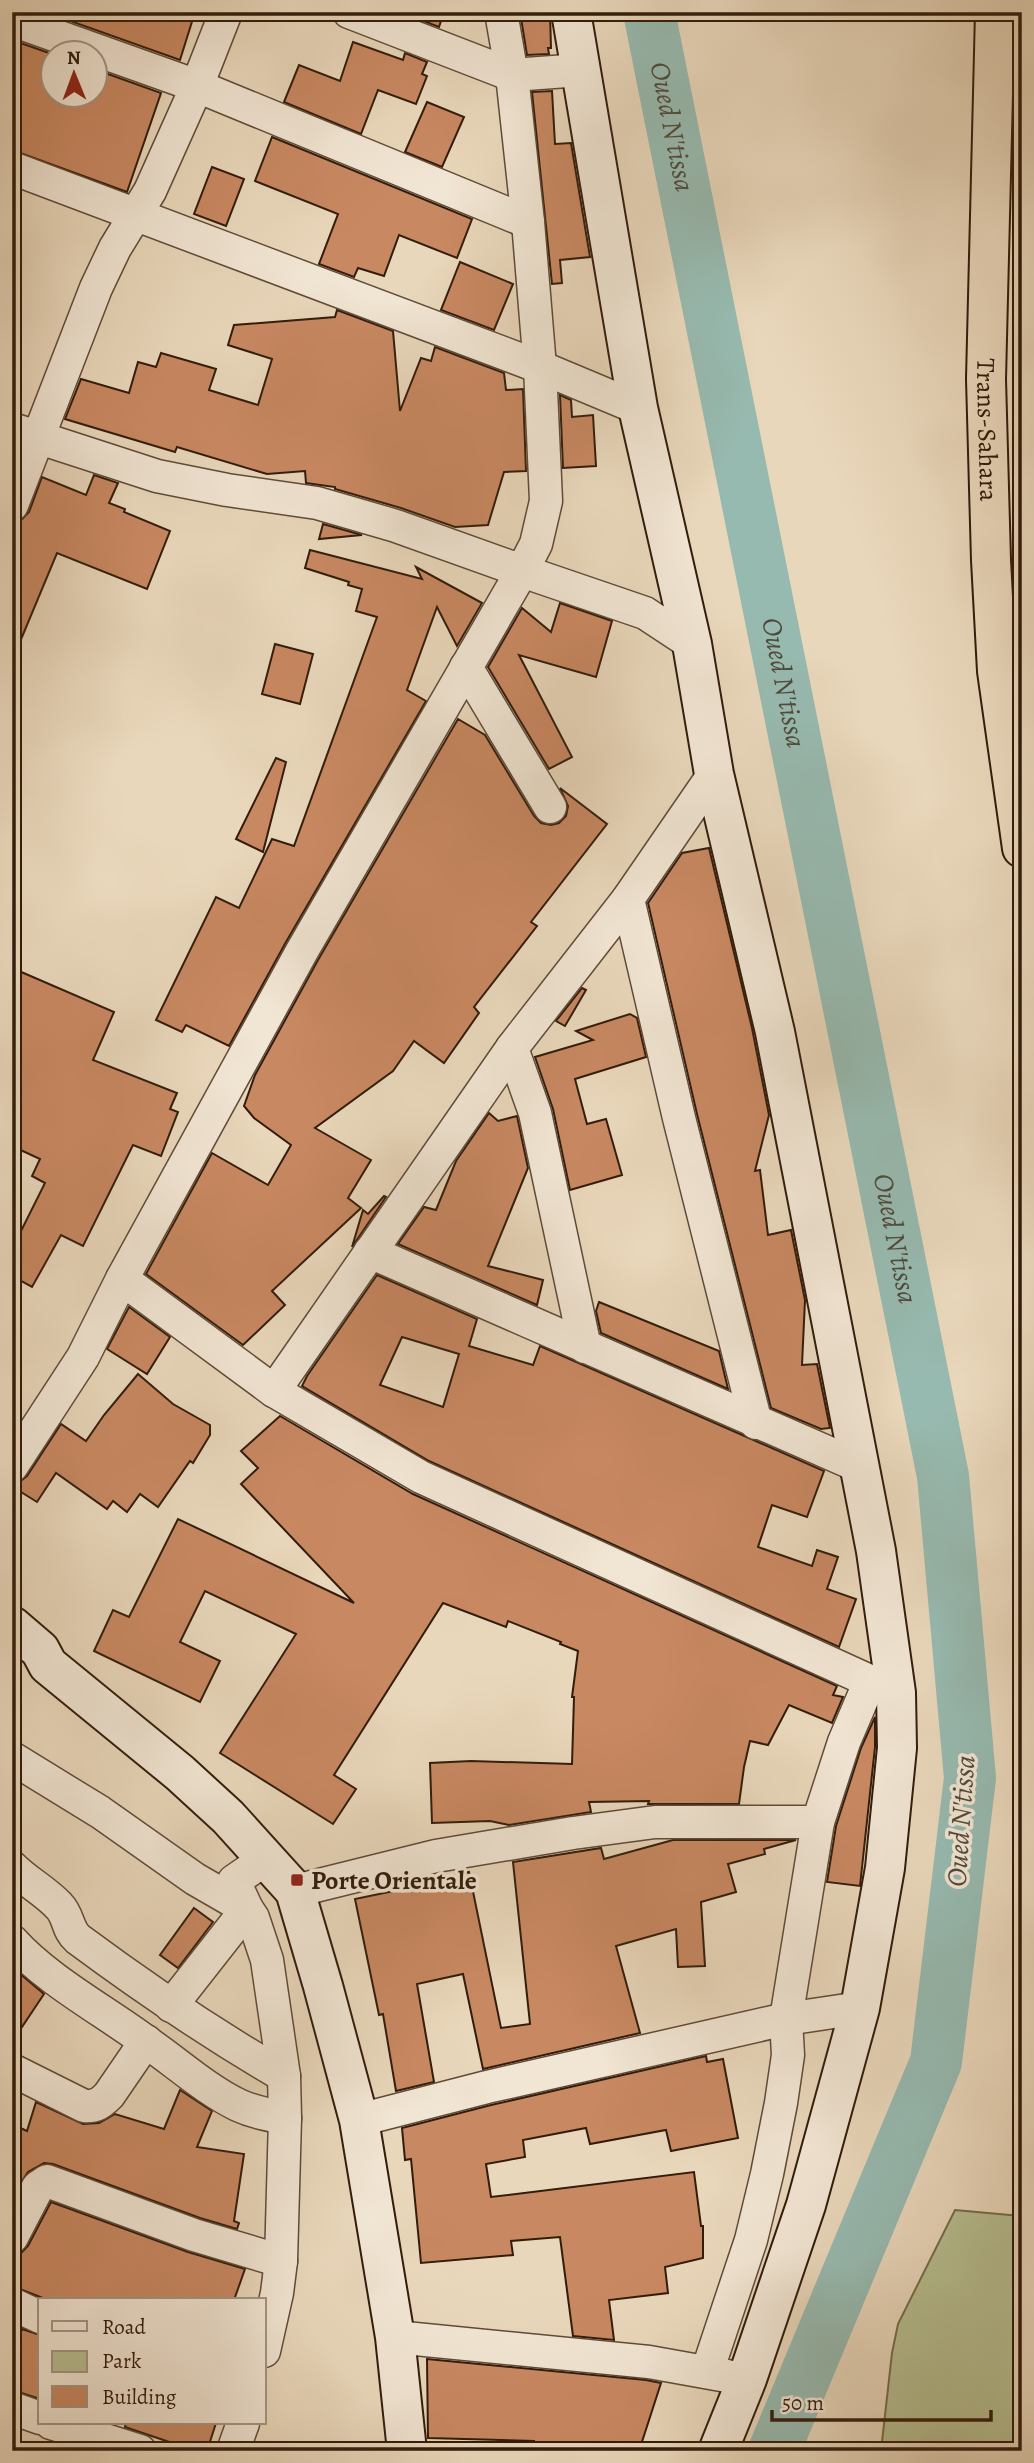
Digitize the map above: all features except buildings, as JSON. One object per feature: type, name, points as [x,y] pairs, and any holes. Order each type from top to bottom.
[{"type":"highway","name":"Trans-Sahara","points":[[995,12],[986,379],[991,560],[997,671],[1022,848]]},
{"type":"main road","points":[[571,12],[638,408],[692,644],[714,774],[775,1032],[876,1552],[883,1687],[897,1748],[885,1867],[860,2008],[806,2205],[747,2379],[718,2451]]},
{"type":"main road","points":[[12,1626],[40,1650],[48,1665],[180,1773],[228,1817],[295,1891],[359,2120],[395,2337],[407,2451]]},
{"type":"main road","points":[[12,1648],[30,1661],[48,1665]]},
{"type":"street","points":[[12,505],[26,433],[115,248],[150,191],[197,86],[226,12]]},
{"type":"street","points":[[349,12],[512,75],[581,70]]},
{"type":"street","points":[[12,1466],[83,1357],[122,1279],[296,963],[536,544],[546,501],[540,367],[512,75],[501,12]]},
{"type":"street","points":[[12,20],[197,86],[528,222]]},
{"type":"street","points":[[12,168],[540,367],[638,408]]},
{"type":"street","points":[[26,433],[157,476],[317,503],[396,526],[645,613],[692,644]]},
{"type":"street","points":[[466,667],[550,807]]},
{"type":"street","points":[[274,1391],[512,1048],[628,899],[714,774]]},
{"type":"street","points":[[628,899],[679,1118],[757,1423]]},
{"type":"street","points":[[512,1048],[535,1113],[585,1347]]},
{"type":"street","points":[[370,1252],[860,1467]]},
{"type":"street","points":[[122,1279],[274,1391],[421,1477],[883,1687],[844,1742],[818,1822],[786,2019],[788,2055],[767,2174],[751,2240],[707,2372]]},
{"type":"street","points":[[12,1758],[100,1812],[195,1879],[247,1909]]},
{"type":"street","points":[[295,1891],[436,1856],[642,1824],[818,1822]]},
{"type":"street","points":[[266,2342],[281,2261],[284,2076],[267,1960],[253,1918],[234,1881],[267,1858]]},
{"type":"street","points":[[12,1867],[61,1908],[72,1934],[171,2006],[225,2042],[284,2076]]},
{"type":"street","points":[[171,2006],[247,1909]]},
{"type":"street","points":[[12,1941],[32,1963],[215,2092],[239,2106],[285,2118]]},
{"type":"street","points":[[359,2120],[487,2087],[786,2019],[860,2008]]},
{"type":"street","points":[[12,2070],[84,2106],[93,2107],[109,2095],[146,2041]]},
{"type":"street","points":[[12,2237],[25,2184],[45,2181],[194,2235],[281,2261]]},
{"type":"street","points":[[12,2304],[38,2316]]},
{"type":"street","points":[[395,2337],[649,2362],[747,2379]]},
{"type":"street","points":[[12,2408],[38,2417]]},
{"type":"street","points":[[54,2424],[140,2451]]},
{"type":"street","points":[[233,2451],[243,2424]]},
{"type":"green space","points":[[955,2210],[1022,2216],[1022,2451],[881,2451],[898,2324]]},
{"type":"waterway","name":"Oued N'tissa","points":[[649,12],[943,1476],[970,1778],[936,2062],[774,2451]]},
{"type":"place","name":"Porte Orientale","points":[[297,1880]]}]
